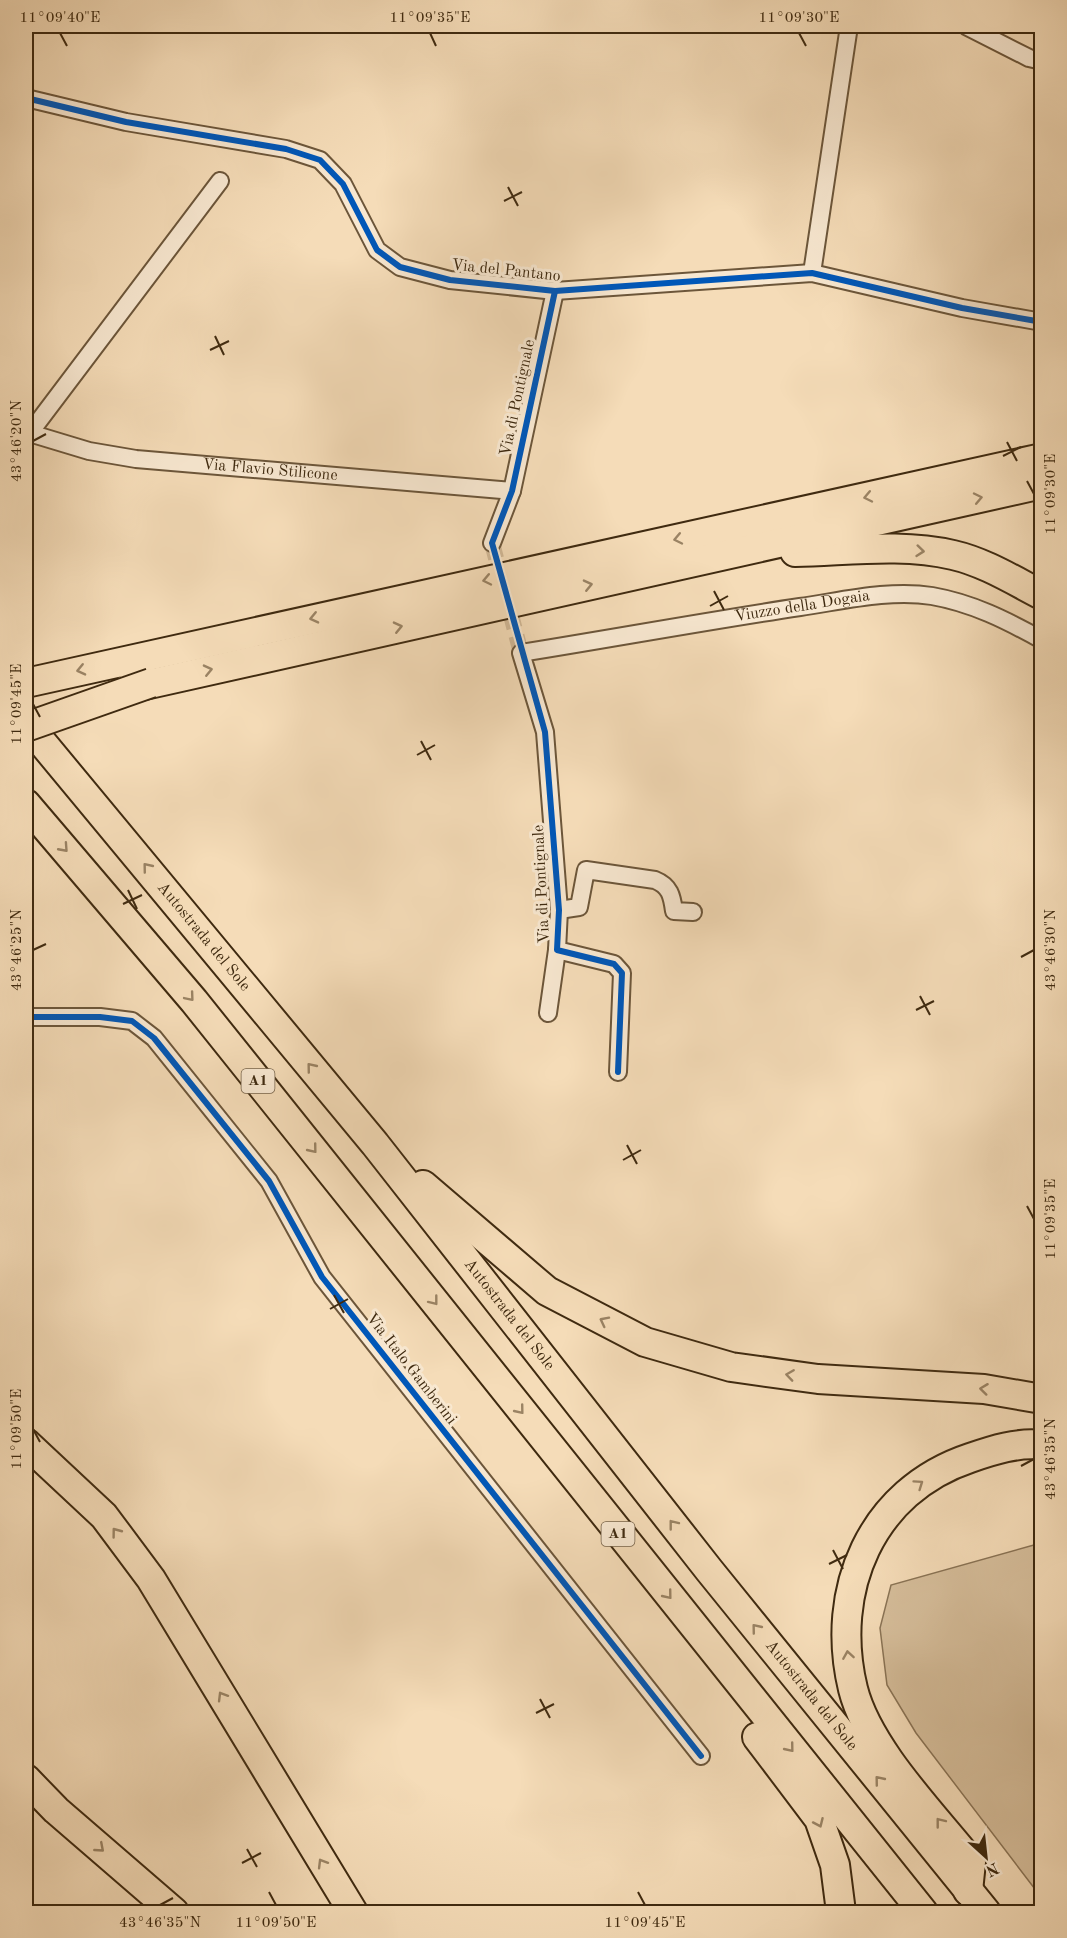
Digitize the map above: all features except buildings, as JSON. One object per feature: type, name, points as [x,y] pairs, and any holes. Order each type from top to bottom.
[{"type":"highway","points":[[925,485],[1041,445]]},
{"type":"highway","points":[[26,683],[1041,458]]},
{"type":"highway","points":[[26,711],[1041,484]]},
{"type":"highway","points":[[736,551],[806,552],[881,547],[953,555],[992,569],[1041,595]]},
{"type":"highway","points":[[26,727],[151,683]]},
{"type":"highway","name":"Autostrada del Sole","points":[[26,723],[375,1144],[710,1570],[977,1902]]},
{"type":"highway","name":"A1","points":[[26,804],[194,1001],[922,1912]]},
{"type":"highway","points":[[375,1144],[547,1291],[645,1342],[731,1367],[819,1379],[984,1389],[1041,1399]]},
{"type":"highway","points":[[26,1443],[104,1516],[151,1579],[353,1912]]},
{"type":"highway","points":[[977,1902],[971,1862],[873,1737],[859,1706],[853,1689],[846,1643],[849,1595],[860,1560],[874,1530],[900,1498],[923,1480],[954,1463],[997,1449],[1041,1445]]},
{"type":"highway","points":[[753,1703],[753,1732],[819,1819],[835,1866],[840,1912]]},
{"type":"highway","points":[[26,1779],[56,1810],[174,1912]]},
{"type":"street","points":[[812,273],[849,26]]},
{"type":"street","points":[[966,26],[1029,58],[1041,61]]},
{"type":"street","name":"Via del Pantano","points":[[26,98],[126,122],[286,149],[320,160],[343,184],[377,250],[400,267],[450,280],[555,291],[812,273],[962,308],[1041,322]]},
{"type":"street","name":"Via Flavio Stilicone","points":[[220,181],[27,433],[89,451],[136,459],[512,491]]},
{"type":"street","name":"Via di Pontignale","points":[[492,543],[512,491],[555,291]]},
{"type":"street","name":"Viuzzo della Dogaia","points":[[521,653],[772,612],[906,595],[930,596],[969,605],[1005,619],[1041,639]]},
{"type":"street","name":"Via di Pontignale","points":[[521,653],[545,732],[559,910],[557,950],[548,1013]]},
{"type":"street","name":"Via di Pontignale","points":[[559,910],[579,908],[586,870],[655,880],[665,884],[672,895],[674,911],[693,912]]},
{"type":"street","name":"Via di Pontignale","points":[[557,950],[614,964],[622,972],[618,1072]]},
{"type":"street","name":"Via Italo Gamberini","points":[[26,1017],[100,1017],[132,1021],[154,1038],[269,1181],[322,1277],[701,1756]]},
{"type":"shaded area","points":[[1042,1543],[1041,1897],[916,1733],[887,1685],[880,1628],[891,1585]]},
{"type":"tunnel","points":[[492,543],[521,653]]},
{"type":"cycle path","points":[[26,98],[126,122],[286,149],[320,160],[343,184],[377,250],[400,267],[450,280],[555,291],[812,273],[962,308],[1042,322]]},
{"type":"cycle path","points":[[555,291],[512,491],[492,543],[545,732],[559,910],[557,950],[614,964],[622,973],[618,1072]]},
{"type":"cycle path","points":[[26,1017],[100,1017],[132,1021],[154,1038],[269,1181],[322,1277],[701,1756]]}]
